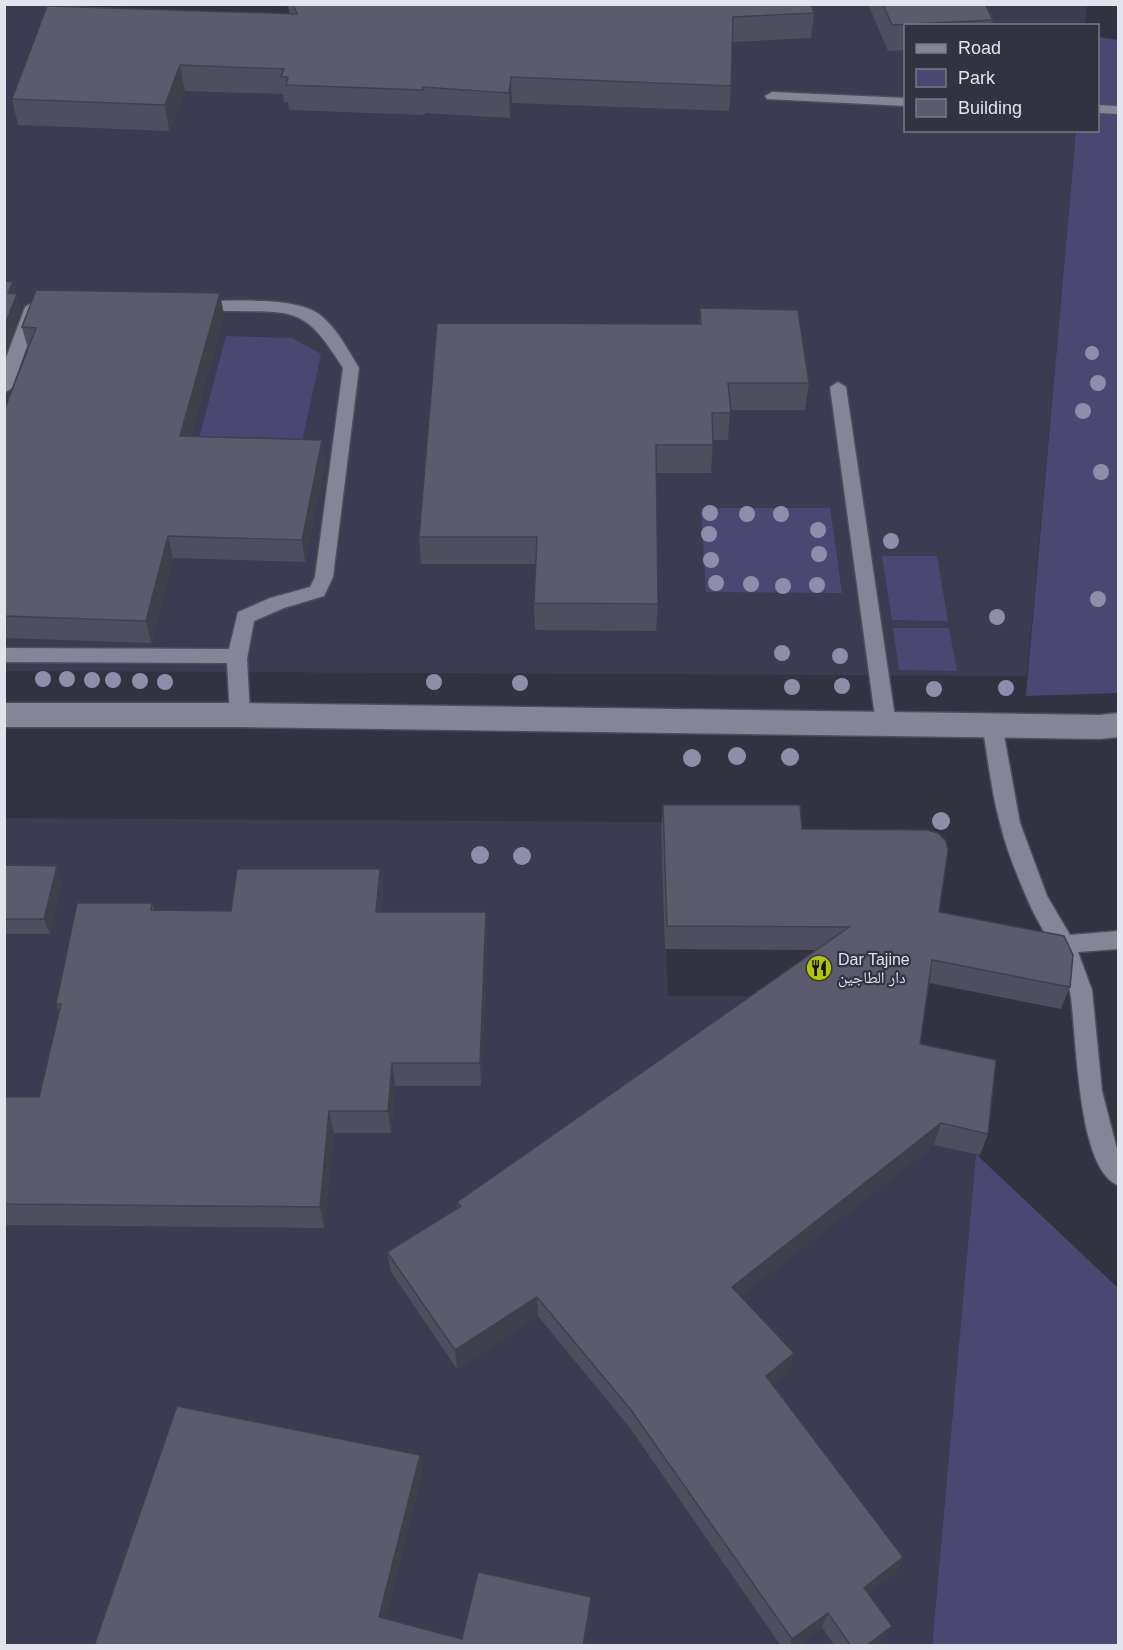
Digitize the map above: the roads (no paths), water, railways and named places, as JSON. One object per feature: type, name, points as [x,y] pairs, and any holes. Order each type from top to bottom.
[{"type":"street","points":[[4,715],[240,715],[1112,727]]},
{"type":"lane","points":[[772,96],[904,102]]},
{"type":"lane","points":[[1099,109],[1119,110]]},
{"type":"lane","points":[[4,388],[33,307],[54,301]]},
{"type":"lane","points":[[183,305],[290,310],[312,316],[339,348],[351,368],[324,578],[317,591],[277,603],[245,617],[237,659],[240,715]]},
{"type":"lane","points":[[838,387],[886,724]]},
{"type":"lane","points":[[4,655],[230,656],[237,659]]},
{"type":"lane","points":[[992,724],[1010,823],[1037,898],[1064,944],[1081,990],[1090,1090],[1108,1159],[1119,1174]]},
{"type":"lane","points":[[1064,944],[1119,940]]},
{"type":"place","name":"Dar Tajine دار الطاجين","points":[[819,968]]}]
